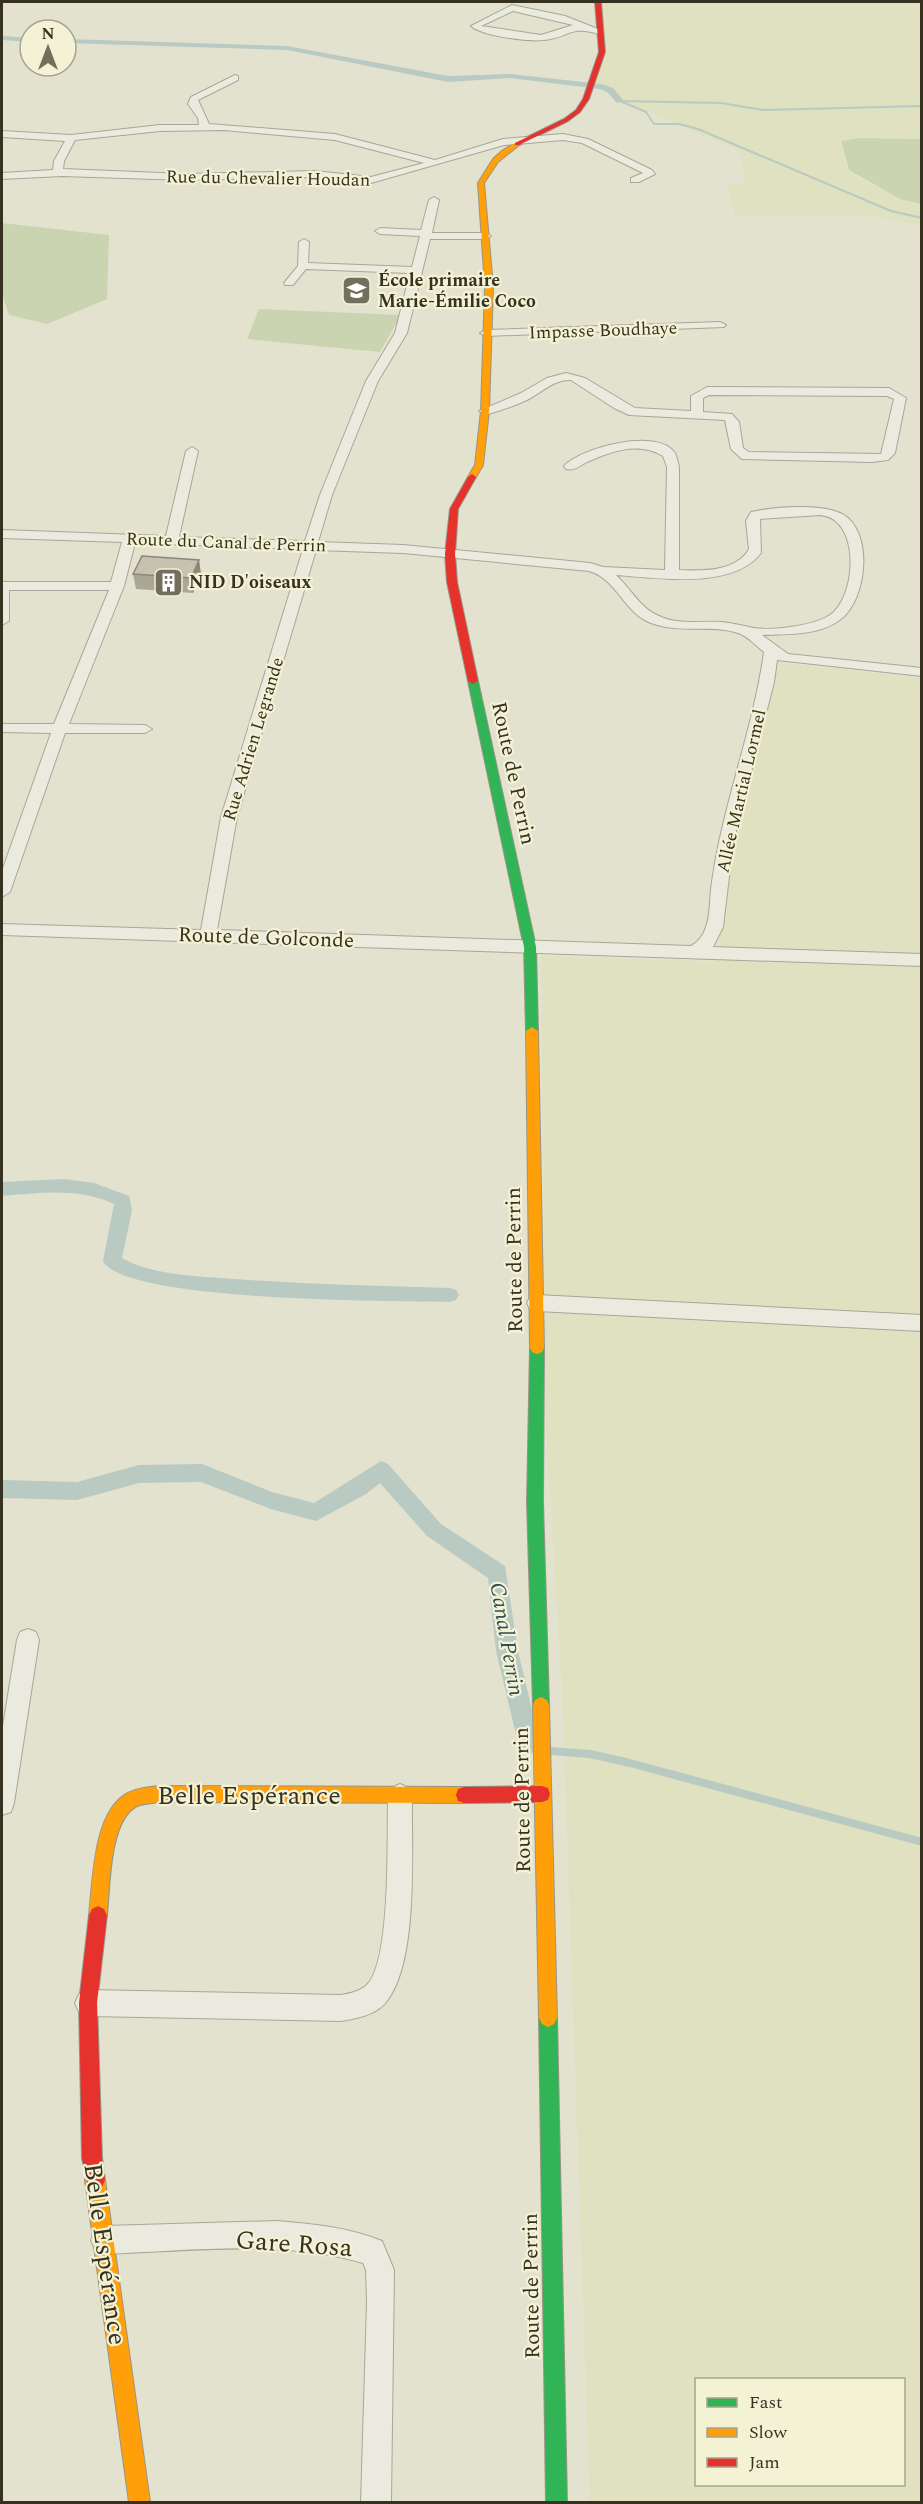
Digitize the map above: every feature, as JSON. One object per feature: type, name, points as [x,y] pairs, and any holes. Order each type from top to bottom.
[{"type":"main road","name":"Route de Perrin","points":[[557,2502],[542,1728],[535,1502],[537,1303],[530,947],[453,582],[450,554],[454,509],[479,465],[485,411],[489,287],[486,236],[480,192],[483,176],[503,152],[524,138],[573,115],[581,106],[592,85],[602,52],[598,2]]},
{"type":"main road","name":"Belle Espérance","points":[[140,2502],[92,2158],[88,2003],[107,1840],[118,1814],[132,1799],[160,1794],[400,1796],[542,1794]]},
{"type":"street","points":[[583,26],[571,26],[550,37],[541,38],[483,31],[475,26],[510,8],[562,18],[599,31]]},
{"type":"street","points":[[204,126],[203,117],[193,104],[194,99],[235,78]]},
{"type":"street","name":"Rue du Chevalier Houdan","points":[[2,134],[71,138],[204,126],[335,138],[436,163]]},
{"type":"street","name":"Rue du Chevalier Houdan","points":[[2,176],[62,173],[174,177],[315,174],[371,180],[503,142],[524,138],[563,137],[585,141],[650,172],[636,180]]},
{"type":"street","points":[[62,173],[58,170],[58,164],[71,138]]},
{"type":"street","name":"Rue Adrien Legrande","points":[[208,936],[228,817],[326,495],[372,381],[401,333],[434,200]]},
{"type":"street","points":[[380,231],[486,236]]},
{"type":"street","points":[[289,283],[303,266],[304,242]]},
{"type":"street","points":[[303,266],[416,270]]},
{"type":"street","name":"Impasse Boudhaye","points":[[486,333],[720,326]]},
{"type":"street","points":[[485,411],[526,396],[552,380],[569,377],[581,380],[621,409],[651,414],[697,415],[730,419],[736,449],[746,456],[881,458],[890,450],[900,398],[889,392],[707,391],[697,396],[697,415]]},
{"type":"street","points":[[570,466],[596,454],[624,446],[650,446],[669,454],[673,467],[672,575]]},
{"type":"street","points":[[172,539],[192,451]]},
{"type":"street","name":"Route du Canal de Perrin","points":[[2,534],[403,549],[672,575],[722,571],[750,559],[756,544],[752,519],[760,513],[822,512],[839,517],[857,556],[859,570],[856,585],[840,612],[829,621],[815,626],[750,632]]},
{"type":"street","points":[[2,892],[59,730],[117,586],[130,538]]},
{"type":"street","points":[[604,570],[637,608],[651,618],[676,625],[734,627],[750,632],[771,652],[793,660],[921,672]]},
{"type":"street","points":[[2,621],[2,587],[117,586]]},
{"type":"street","name":"Allée Martial Lormel","points":[[690,954],[706,945],[715,927],[725,843],[767,682],[771,652]]},
{"type":"street","points":[[2,728],[145,729]]},
{"type":"street","name":"Route de Golconde","points":[[2,930],[921,960]]},
{"type":"street","points":[[537,1303],[921,1323]]},
{"type":"street","points":[[2,1803],[6,1744],[28,1640]]},
{"type":"street","points":[[88,2003],[341,2008],[357,2006],[370,1999],[380,1990],[393,1951],[400,1796]]},
{"type":"street","name":"Gare Rosa","points":[[105,2240],[266,2236],[320,2239],[372,2251],[380,2270],[381,2302],[376,2502]]},
{"type":"green space","points":[[600,2],[921,2],[921,138],[860,137],[839,141],[847,171],[899,199],[921,205],[921,226],[875,216],[735,216],[728,183],[746,183],[739,150],[626,103],[612,89],[597,84],[603,30]]},
{"type":"green space","points":[[859,138],[921,139],[921,204],[900,199],[849,170],[841,141]]},
{"type":"green space","points":[[2,223],[109,235],[107,299],[47,324],[9,315],[2,294]]},
{"type":"green space","points":[[259,309],[401,315],[380,352],[247,339]]},
{"type":"green space","points":[[776,663],[921,678],[921,2502],[590,2502],[562,1688],[546,1428],[541,956],[716,962],[734,835]]},
{"type":"building","points":[[142,556],[199,560],[191,578],[133,574]]},
{"type":"waterway","points":[[2,38],[18,39]]},
{"type":"waterway","points":[[78,41],[287,48],[448,79],[510,76],[601,87],[610,90],[620,101]]},
{"type":"waterway","points":[[620,101],[646,112],[654,124],[679,124],[698,129],[891,211],[922,218]]},
{"type":"waterway","points":[[621,101],[721,103],[763,110],[922,106]]},
{"type":"waterway","points":[[2,1189],[48,1185],[79,1186],[109,1194],[123,1201],[112,1261],[130,1271],[166,1279],[214,1285],[327,1292],[450,1295]]},
{"type":"waterway","name":"Canal Perrin","points":[[2,1489],[77,1491],[139,1474],[202,1473],[271,1500],[316,1512],[359,1488],[381,1470],[434,1530],[498,1573],[507,1651],[529,1743]]},
{"type":"waterway","name":"Canal Perrin","points":[[551,1751],[590,1754],[630,1763],[922,1842]]},
{"type":"traffic: fast","points":[[473,681],[530,947],[532,1031]]},
{"type":"traffic: fast","points":[[537,1348],[535,1502],[541,1705]]},
{"type":"traffic: fast","points":[[548,2018],[557,2502]]},
{"type":"traffic: slow","points":[[472,477],[479,465],[485,411],[489,287],[481,183],[495,160],[517,144]]},
{"type":"traffic: slow","points":[[532,1031],[537,1348]]},
{"type":"traffic: slow","points":[[541,1705],[548,2018]]},
{"type":"traffic: slow","points":[[98,1915],[109,1834],[123,1807],[136,1798],[160,1794],[464,1795]]},
{"type":"traffic: slow","points":[[95,2180],[140,2502]]},
{"type":"traffic: jam","points":[[517,144],[566,120],[578,111],[586,99],[602,52],[598,2]]},
{"type":"traffic: jam","points":[[472,477],[454,509],[450,554],[452,582],[473,681]]},
{"type":"traffic: jam","points":[[464,1795],[542,1794]]},
{"type":"traffic: jam","points":[[95,2180],[92,2158],[88,2003],[98,1915]]},
{"type":"place","name":"École primaire Marie-Émilie Coco","points":[[357,290]]},
{"type":"place","name":"NID D'oiseaux","points":[[168,582]]}]
